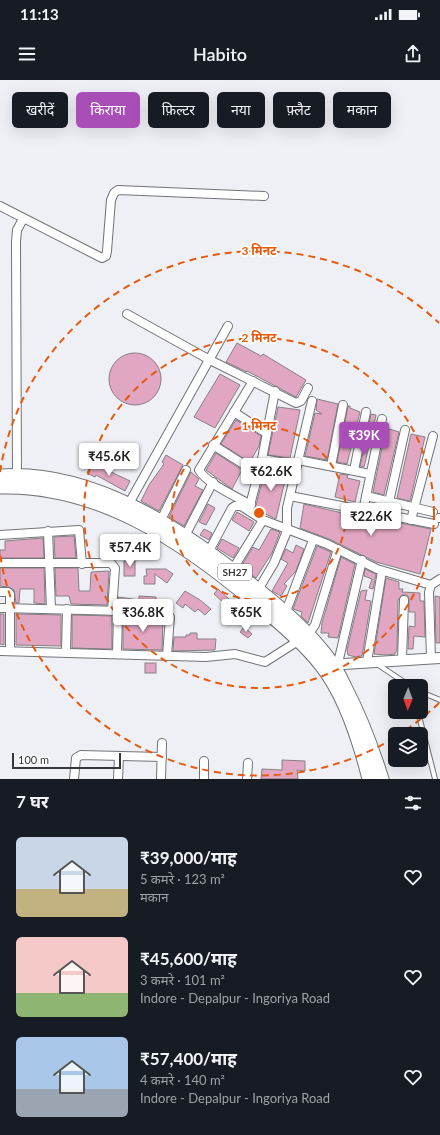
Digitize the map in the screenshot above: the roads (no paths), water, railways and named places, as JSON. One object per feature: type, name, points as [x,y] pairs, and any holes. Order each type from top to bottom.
[{"type":"main road","name":"SH27","points":[[0,476],[17,474],[62,482],[88,489],[126,509],[193,554],[303,638],[331,664],[360,715],[382,779]]},
{"type":"main road","name":"SH27","points":[[0,487],[23,487],[53,491],[126,509],[161,520],[209,551],[258,590],[285,614],[303,638]]},
{"type":"main road","name":"SH27","points":[[331,664],[338,694],[353,729],[369,779]]},
{"type":"street","points":[[0,206],[102,258],[106,256],[107,251],[111,200],[114,193],[118,190],[264,196]]},
{"type":"street","points":[[17,474],[16,242],[17,230],[23,218]]},
{"type":"street","points":[[127,314],[210,360],[298,403],[301,401],[308,388]]},
{"type":"street","points":[[126,509],[228,326]]},
{"type":"street","points":[[253,381],[199,470],[201,474],[250,509],[262,520],[338,549],[382,571],[431,585]]},
{"type":"street","points":[[250,509],[259,474],[275,391]]},
{"type":"street","points":[[258,590],[274,563],[288,530],[287,508],[312,401]]},
{"type":"street","points":[[331,466],[343,405]]},
{"type":"street","points":[[234,412],[266,433]]},
{"type":"street","points":[[354,470],[366,412]]},
{"type":"street","points":[[363,511],[382,419]]},
{"type":"street","points":[[389,502],[405,430]]},
{"type":"street","points":[[411,520],[433,436]]},
{"type":"street","points":[[213,445],[259,474]]},
{"type":"street","points":[[262,459],[331,466],[370,474]]},
{"type":"street","points":[[161,520],[186,470]]},
{"type":"street","points":[[185,536],[213,482]]},
{"type":"street","points":[[290,496],[411,520],[438,520]]},
{"type":"street","points":[[366,496],[433,512]]},
{"type":"street","points":[[209,551],[232,508],[235,506],[241,506],[250,509]]},
{"type":"street","points":[[233,570],[262,520]]},
{"type":"street","points":[[0,535],[79,530],[82,564]]},
{"type":"street","points":[[48,531],[51,609]]},
{"type":"street","points":[[285,614],[313,540]]},
{"type":"street","points":[[0,651],[117,653],[206,657],[235,654],[265,662],[303,638],[315,625],[338,549]]},
{"type":"street","points":[[362,560],[331,664],[435,658],[429,592],[431,585],[440,579]]},
{"type":"street","points":[[0,563],[114,565],[117,653]]},
{"type":"street","points":[[370,662],[382,571]]},
{"type":"street","points":[[0,592],[10,594],[10,650]]},
{"type":"street","points":[[402,660],[404,600]]},
{"type":"street","points":[[0,608],[162,612],[169,614],[167,655]]},
{"type":"street","points":[[66,652],[67,609]]},
{"type":"street","points":[[162,743],[162,779]]},
{"type":"street","points":[[74,779],[76,758],[81,755],[162,757]]},
{"type":"street","points":[[118,779],[119,756]]},
{"type":"street","points":[[204,761],[204,779]]},
{"type":"street","points":[[247,779],[248,763]]},
{"type":"lane","points":[[370,662],[398,679]]},
{"type":"lane","points":[[428,695],[440,700]]},
{"type":"lane","points":[[420,719],[435,779]]}]
